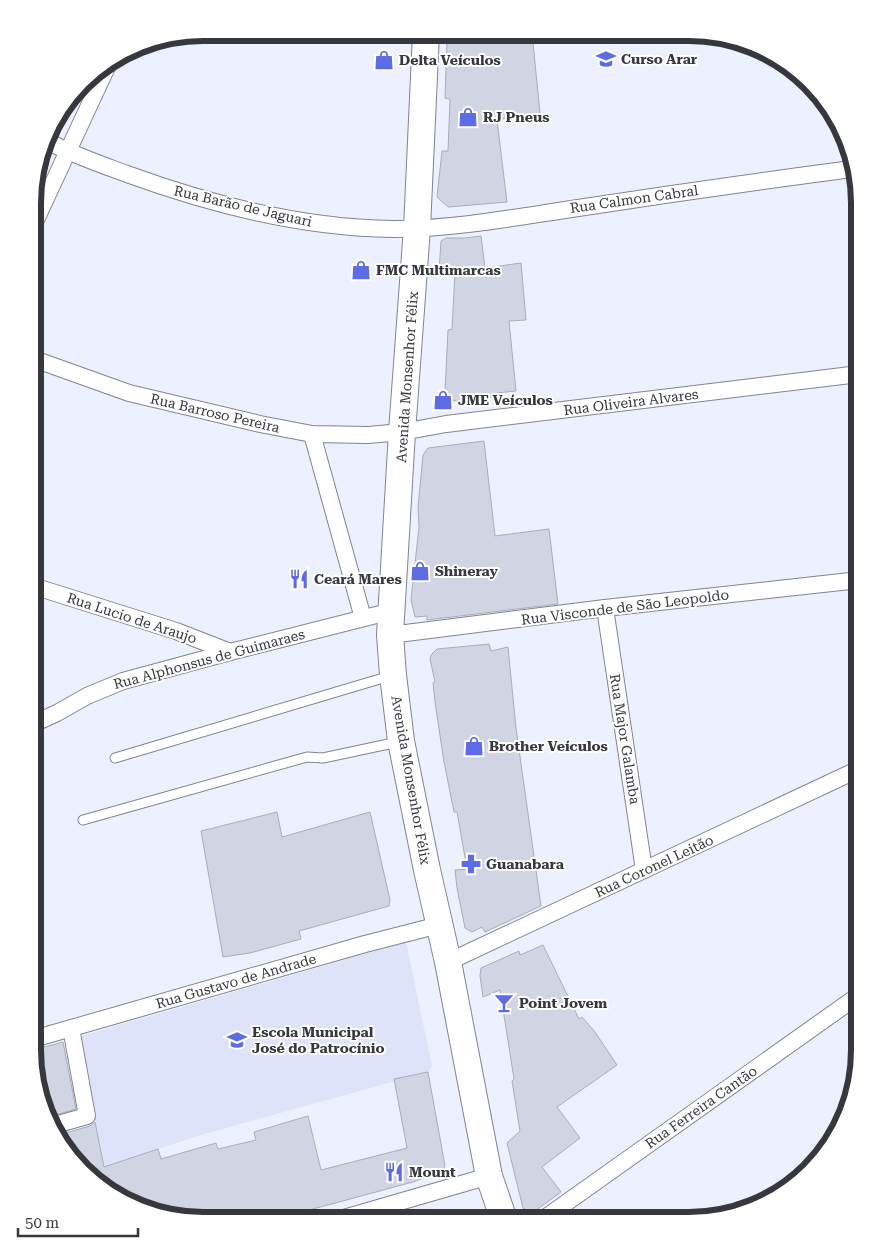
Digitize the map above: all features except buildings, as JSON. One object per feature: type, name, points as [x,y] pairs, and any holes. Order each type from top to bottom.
[{"type":"main road","name":"Avenida Monsenhor Félix","points":[[426,42],[417,228],[402,432],[391,623],[393,675],[401,741],[448,962],[489,1176],[501,1212]]},
{"type":"main road","points":[[425,66],[430,57],[431,42]]},
{"type":"street","points":[[41,209],[103,77]]},
{"type":"street","name":"Rua Barão de Jaguari","points":[[53,144],[68,152],[168,189],[266,214],[333,226],[417,228]]},
{"type":"street","name":"Rua Calmon Cabral","points":[[417,228],[488,221],[847,170]]},
{"type":"street","name":"Rua Barroso Pereira","points":[[41,361],[130,393],[260,424],[312,434],[368,435],[402,432]]},
{"type":"street","name":"Rua Oliveira Alvares","points":[[402,432],[446,424],[851,375]]},
{"type":"street","points":[[312,434],[363,618]]},
{"type":"street","name":"Rua Visconde de São Leopoldo","points":[[391,623],[605,608],[851,581]]},
{"type":"street","name":"Rua Lucio de Araujo","points":[[41,589],[176,631],[230,652]]},
{"type":"street","name":"Rua Major Galamba","points":[[605,608],[644,870]]},
{"type":"street","name":"Rua Alphonsus de Guimaraes","points":[[41,720],[123,681],[363,618],[391,623]]},
{"type":"street","name":"Rua Coronel Leitão","points":[[448,962],[850,773]]},
{"type":"street","name":"Rua Gustavo de Andrade","points":[[41,1036],[365,944],[439,925]]},
{"type":"street","name":"Rua Ferreira Cantão","points":[[553,1212],[850,1001]]},
{"type":"street","points":[[60,1124],[87,1116],[71,1028]]},
{"type":"street","points":[[365,1212],[489,1176]]},
{"type":"lane","points":[[116,758],[393,675]]},
{"type":"lane","points":[[83,820],[307,757],[323,758],[401,741]]},
{"type":"shaded area","points":[[406,942],[432,1066],[428,1072],[201,1135],[104,1167],[78,1037]]},
{"type":"place","name":"Curso Arar","points":[[606,59]]},
{"type":"place","name":"Delta Veículos","points":[[384,60]]},
{"type":"place","name":"RJ Pneus","points":[[468,117]]},
{"type":"place","name":"FMC Multimarcas","points":[[361,270]]},
{"type":"place","name":"JME Veículos","points":[[443,400]]},
{"type":"place","name":"Shineray","points":[[420,571]]},
{"type":"place","name":"Ceará Mares","points":[[299,579]]},
{"type":"place","name":"Brother Veículos","points":[[474,746]]},
{"type":"place","name":"Guanabara","points":[[471,864]]},
{"type":"place","name":"Point Jovem","points":[[504,1003]]},
{"type":"place","name":"Escola Municipal José do Patrocínio","points":[[237,1040]]},
{"type":"place","name":"Mount","points":[[394,1172]]}]
